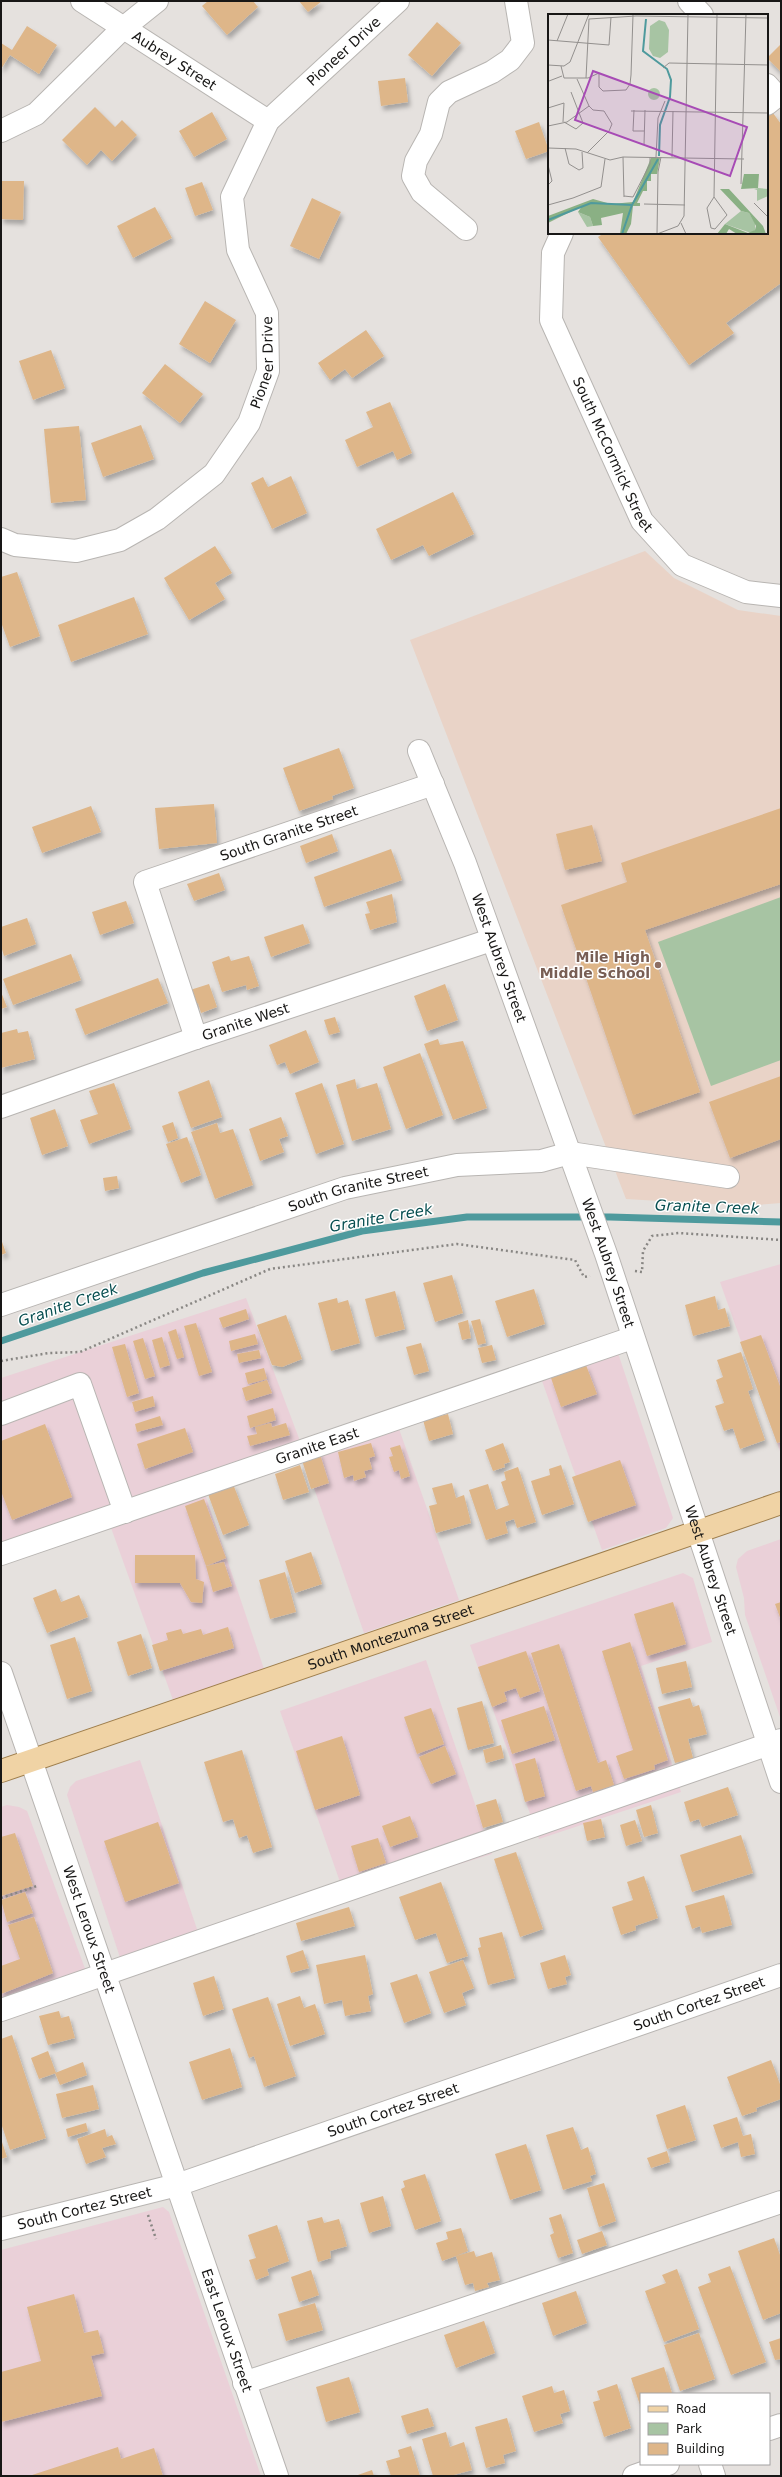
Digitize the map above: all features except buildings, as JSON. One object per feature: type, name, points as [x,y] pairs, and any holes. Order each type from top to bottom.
[{"type":"main road","name":"South Montezuma Street","points":[[1,1771],[781,1503]]},
{"type":"street","name":"Aubrey Street","points":[[82,1],[122,29],[268,121]]},
{"type":"street","points":[[1,131],[36,114],[122,29],[157,1]]},
{"type":"street","name":"Pioneer Drive","points":[[1,539],[15,545],[76,551],[120,540],[157,519],[214,474],[249,423],[268,370],[267,312],[238,250],[232,197],[268,121],[398,1]]},
{"type":"street","points":[[466,229],[422,192],[413,176],[416,161],[431,134],[439,102],[450,92],[492,72],[510,60],[523,43],[516,1]]},
{"type":"street","points":[[689,1],[701,14]]},
{"type":"street","points":[[768,87],[777,96],[768,103]]},
{"type":"street","name":"South McCormick Street","points":[[562,234],[553,253],[551,320],[642,521],[682,565],[746,592],[781,596]]},
{"type":"street","name":"West Aubrey Street","points":[[419,751],[465,863],[491,940],[606,1254],[632,1338],[697,1532],[775,1742],[781,1782]]},
{"type":"street","name":"South Granite Street","points":[[196,1038],[145,882],[433,784]]},
{"type":"street","name":"Granite West","points":[[1,1107],[196,1038],[491,940]]},
{"type":"street","name":"South Granite Street","points":[[1,1305],[345,1188],[457,1165],[541,1161],[570,1154],[728,1178]]},
{"type":"street","name":"Granite East","points":[[1,1554],[632,1338]]},
{"type":"street","points":[[1,1414],[80,1384],[125,1512]]},
{"type":"street","name":"West Leroux Street","points":[[1,1673],[177,2185]]},
{"type":"street","points":[[1,2010],[775,1742]]},
{"type":"street","name":"South Cortez Street","points":[[1,2229],[177,2185],[781,1975]]},
{"type":"street","name":"East Leroux Street","points":[[177,2185],[277,2476]]},
{"type":"street","points":[[244,2383],[781,2202]]},
{"type":"street","points":[[770,2429],[781,2425]]},
{"type":"street","points":[[634,2476],[665,2465]]},
{"type":"street","points":[[710,2465],[714,2476]]},
{"type":"path","points":[[633,1271],[642,1272],[643,1251],[652,1236],[679,1233],[781,1240]]},
{"type":"path","points":[[1,1361],[49,1352],[80,1352],[270,1269],[457,1244],[575,1260],[584,1277],[594,1276]]},
{"type":"path","points":[[1,1898],[37,1886]]},
{"type":"path","points":[[147,2212],[156,2239]]},
{"type":"shaded area","name":"Mile High Middle School","points":[[645,551],[674,578],[738,610],[781,616],[781,1203],[745,1206],[626,1199],[410,640]]},
{"type":"shaded area","points":[[781,1264],[781,1454],[720,1282]]},
{"type":"shaded area","points":[[246,1298],[300,1441],[1,1546],[1,1378]]},
{"type":"shaded area","points":[[618,1353],[673,1518],[666,1528],[602,1550],[541,1378]]},
{"type":"shaded area","points":[[398,1426],[459,1600],[364,1633],[304,1459]]},
{"type":"shaded area","points":[[204,1491],[264,1669],[173,1700],[110,1525]]},
{"type":"shaded area","points":[[781,1539],[781,1720],[745,1615],[744,1598],[736,1567],[738,1559],[747,1551]]},
{"type":"shaded area","points":[[683,1573],[693,1578],[712,1642],[641,1666],[681,1792],[539,1839],[470,1645]]},
{"type":"shaded area","points":[[426,1660],[492,1854],[346,1899],[280,1711]]},
{"type":"shaded area","points":[[140,1760],[203,1947],[125,1973],[67,1795],[70,1787],[76,1781]]},
{"type":"shaded area","points":[[7,1805],[19,1807],[27,1811],[91,1985],[1,2015],[1,1807]]},
{"type":"shaded area","points":[[163,2207],[169,2212],[261,2476],[1,2476],[1,2250]]},
{"type":"green space","points":[[781,897],[781,1060],[711,1086],[658,942]]},
{"type":"waterway","name":"Granite Creek","points":[[1,1341],[203,1273],[362,1231],[467,1217],[610,1217],[781,1222]]},
{"type":"place","name":"Mile High Middle School","points":[[658,965]]}]
